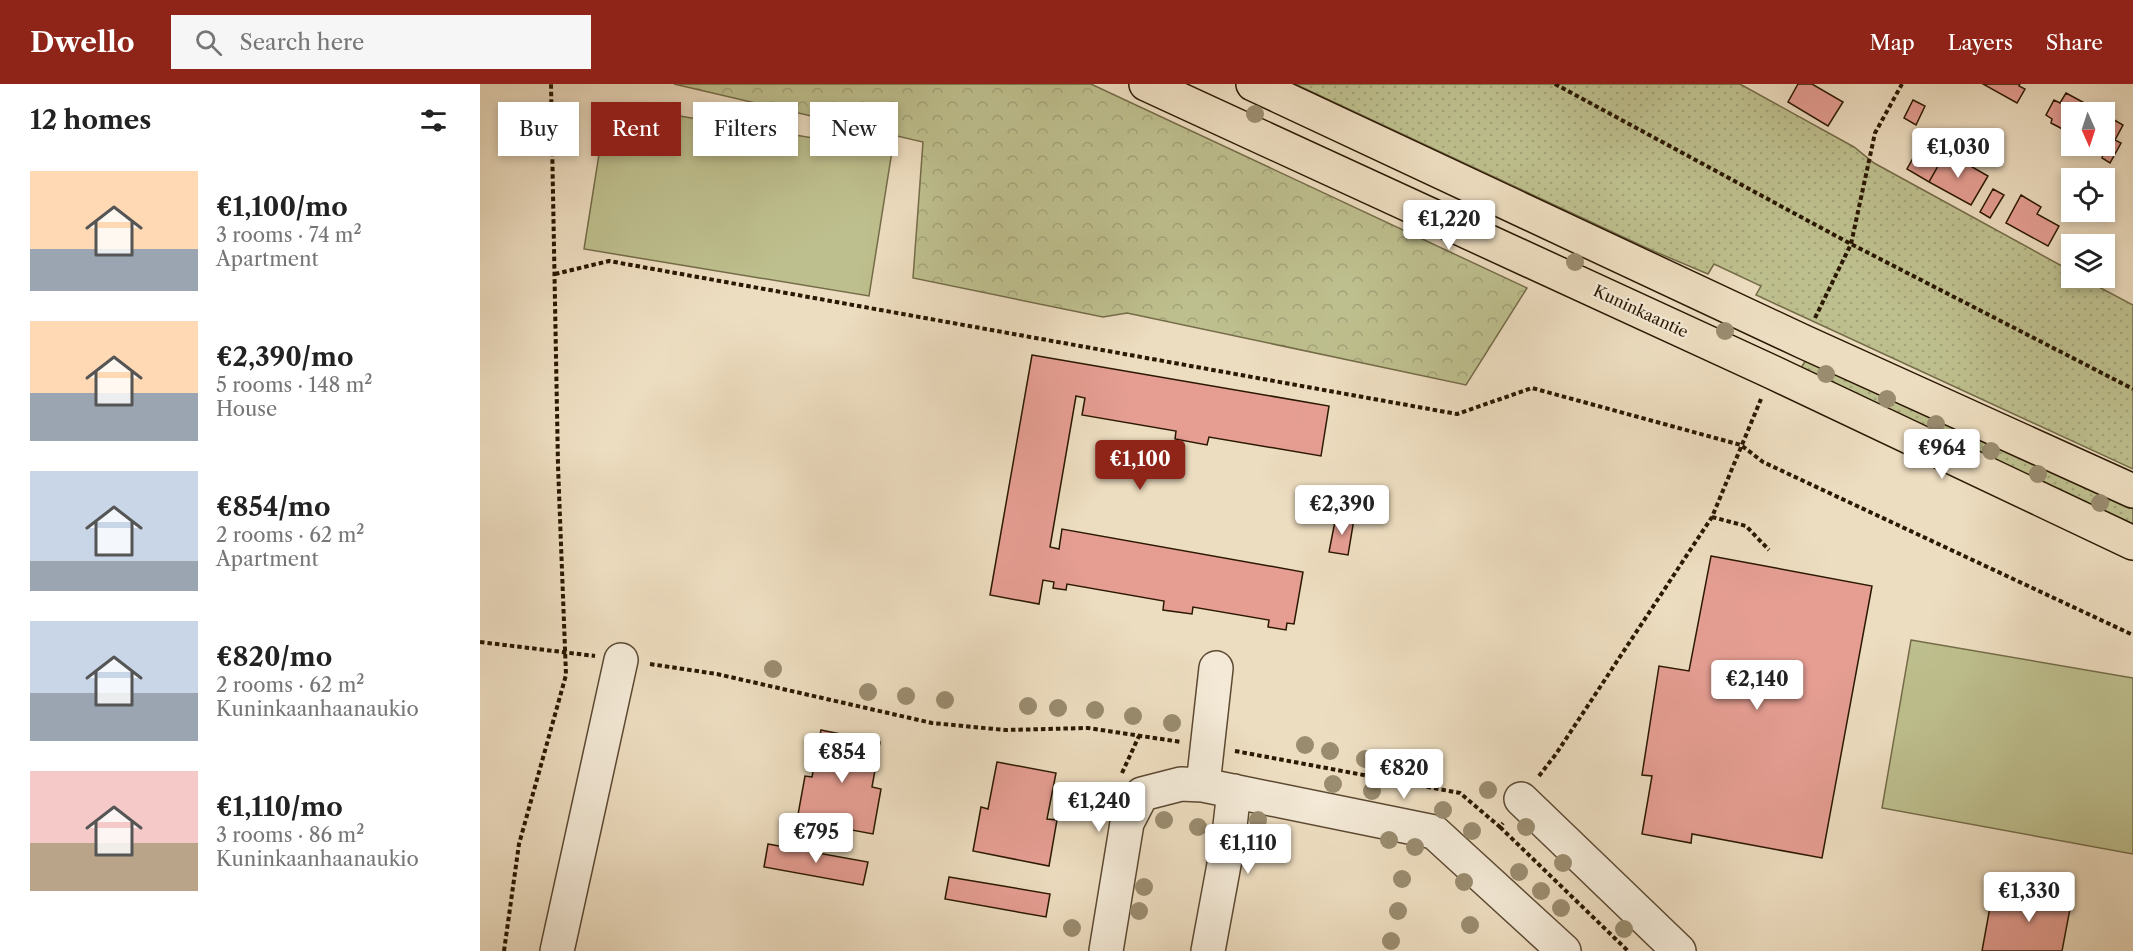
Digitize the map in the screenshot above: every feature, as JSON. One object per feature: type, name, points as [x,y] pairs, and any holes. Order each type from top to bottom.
[{"type":"main road","name":"Kuninkaantie","points":[[1146,84],[1772,372],[2133,543]]},
{"type":"main road","points":[[1253,84],[1804,342],[2133,491]]},
{"type":"street","points":[[556,951],[621,660]]},
{"type":"street","points":[[1208,951],[1228,843],[1206,786],[1206,746],[1216,668]]},
{"type":"street","points":[[1106,951],[1127,823],[1142,794],[1206,786],[1434,832],[1564,951]]},
{"type":"street","points":[[1521,799],[1679,951]]},
{"type":"path","points":[[504,951],[519,844],[566,675],[563,652],[550,84]]},
{"type":"path","points":[[1555,84],[1851,244],[2133,389]]},
{"type":"path","points":[[1804,342],[1851,244],[1875,133],[1902,84]]},
{"type":"path","points":[[555,274],[609,261],[1457,414],[1532,388],[1741,445],[1763,462],[2133,635]]},
{"type":"path","points":[[1500,827],[1556,754],[1712,517],[1772,372]]},
{"type":"path","points":[[1712,517],[1746,526],[1769,550]]},
{"type":"path","points":[[480,642],[717,674],[932,723],[1005,730],[1088,728],[1206,746],[1460,793],[1500,827],[1628,951]]},
{"type":"green space","points":[[674,84],[1091,84],[1527,288],[1466,385],[1127,313],[1103,317],[913,278],[923,142],[898,136],[898,102],[810,102],[810,116],[798,113],[798,102],[751,102]]},
{"type":"green space","points":[[1295,84],[1740,84],[1854,147],[1874,163],[2061,266],[2061,288],[2101,288],[2133,305],[2133,469],[1756,295],[1761,286],[1714,264],[1708,274],[1651,250]]},
{"type":"green space","points":[[681,116],[693,118],[693,156],[798,156],[798,135],[810,137],[810,156],[891,156],[869,296],[584,249],[599,156],[681,156]]},
{"type":"green space","points":[[1811,352],[2133,499],[2133,528],[1799,371]]},
{"type":"green space","points":[[1911,640],[2133,678],[2133,854],[1882,808]]},
{"type":"building","points":[[1798,84],[1812,84],[1843,102],[1828,126],[1788,102]]},
{"type":"building","points":[[1983,84],[2020,84],[2019,86],[2025,89],[2017,103]]},
{"type":"building","points":[[2066,93],[2083,102],[2061,102],[2061,128],[2051,123],[2052,119],[2046,115],[2054,100],[2060,103]]},
{"type":"building","points":[[1913,100],[1925,106],[1916,125],[1904,118]]},
{"type":"building","points":[[2115,120],[2123,125],[2115,140]]},
{"type":"building","points":[[2115,140],[2121,143],[2115,154]]},
{"type":"building","points":[[1922,142],[1934,148],[1932,153],[1942,159],[1929,182],[1907,169]]},
{"type":"building","points":[[1946,152],[1988,176],[1971,205],[1929,182]]},
{"type":"building","points":[[2103,156],[2114,156],[2110,163],[2102,158]]},
{"type":"building","points":[[1993,189],[2004,195],[1990,218],[1980,212]]},
{"type":"building","points":[[2021,195],[2041,207],[2037,214],[2059,226],[2048,246],[2006,223]]},
{"type":"building","points":[[1032,355],[1329,406],[1321,456],[1209,437],[1207,445],[1175,439],[1176,431],[1082,415],[1085,398],[1076,396],[1050,547],[1059,549],[1062,529],[1303,572],[1294,624],[1287,623],[1286,630],[1268,627],[1269,620],[1193,607],[1192,614],[1163,610],[1164,601],[1067,584],[1066,590],[1053,588],[1054,582],[1043,580],[1039,604],[990,595]]},
{"type":"building","points":[[1336,516],[1354,519],[1348,555],[1329,552]]},
{"type":"building","points":[[1711,556],[1872,586],[1822,858],[1692,834],[1691,843],[1642,834],[1652,776],[1642,775],[1659,666],[1689,671]]},
{"type":"building","points":[[821,730],[880,742],[872,787],[881,789],[873,834],[797,820],[805,776],[812,777]]},
{"type":"building","points":[[997,762],[1056,773],[1047,819],[1057,820],[1049,866],[973,851],[981,807],[988,809]]},
{"type":"building","points":[[768,844],[868,862],[863,885],[764,867]]},
{"type":"building","points":[[949,877],[1050,894],[1046,917],[945,899]]},
{"type":"building","points":[[2041,884],[2073,893],[2062,951],[1982,951],[1992,896],[2036,905]]}]
